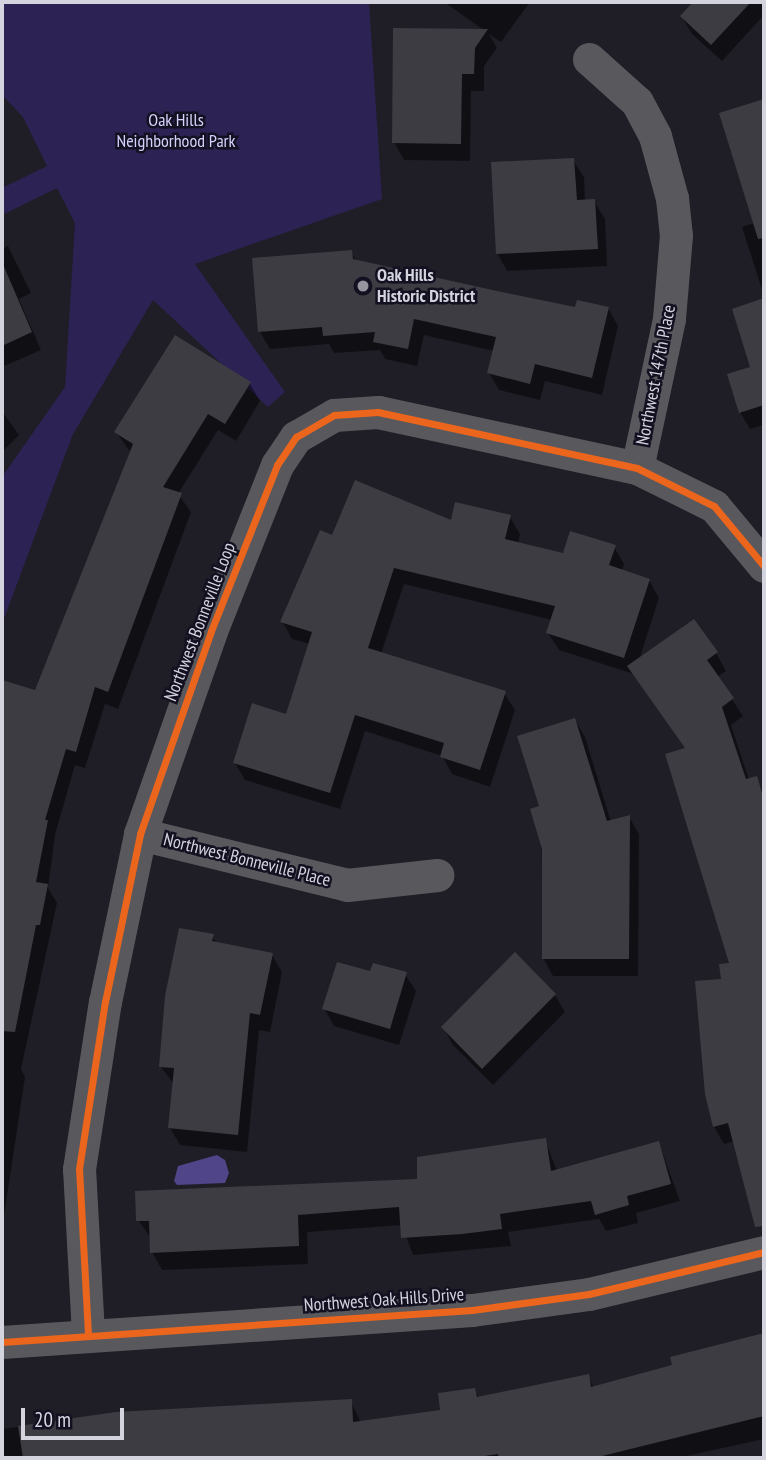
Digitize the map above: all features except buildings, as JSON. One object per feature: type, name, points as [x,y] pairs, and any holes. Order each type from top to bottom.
[{"type":"street","name":"Northwest 147th Place","points":[[589,59],[637,102],[655,136],[672,198],[676,235],[669,319],[637,468]]},
{"type":"street","name":"Northwest Bonneville Loop","points":[[88,1334],[79,1169],[105,1002],[141,834],[211,631],[277,465],[296,437],[334,415],[378,412],[637,468],[713,506],[764,566]]},
{"type":"street","name":"Northwest Bonneville Place","points":[[141,834],[347,885],[438,875]]},
{"type":"street","name":"Northwest Oak Hills Drive","points":[[2,1342],[88,1334],[472,1310],[589,1294],[764,1252]]},
{"type":"green space","name":"Oak Hills Neighborhood Park","points":[[2,2],[369,2],[382,199],[195,264],[285,392],[268,407],[153,300],[73,434],[2,624],[2,477],[65,387],[75,223],[57,188],[2,215],[2,188],[47,166],[23,117],[2,95]]},
{"type":"shaded area","points":[[217,1155],[225,1160],[229,1173],[225,1183],[177,1185],[174,1181],[178,1166]]},
{"type":"cycle path","points":[[88,1334],[79,1169],[105,1002],[140,834],[211,631],[277,465],[296,437],[334,415],[378,412],[637,468],[714,506],[764,566]]},
{"type":"cycle path","points":[[2,1342],[472,1310],[589,1294],[764,1252]]},
{"type":"place","name":"Oak Hills Historic District","points":[[363,286]]}]
